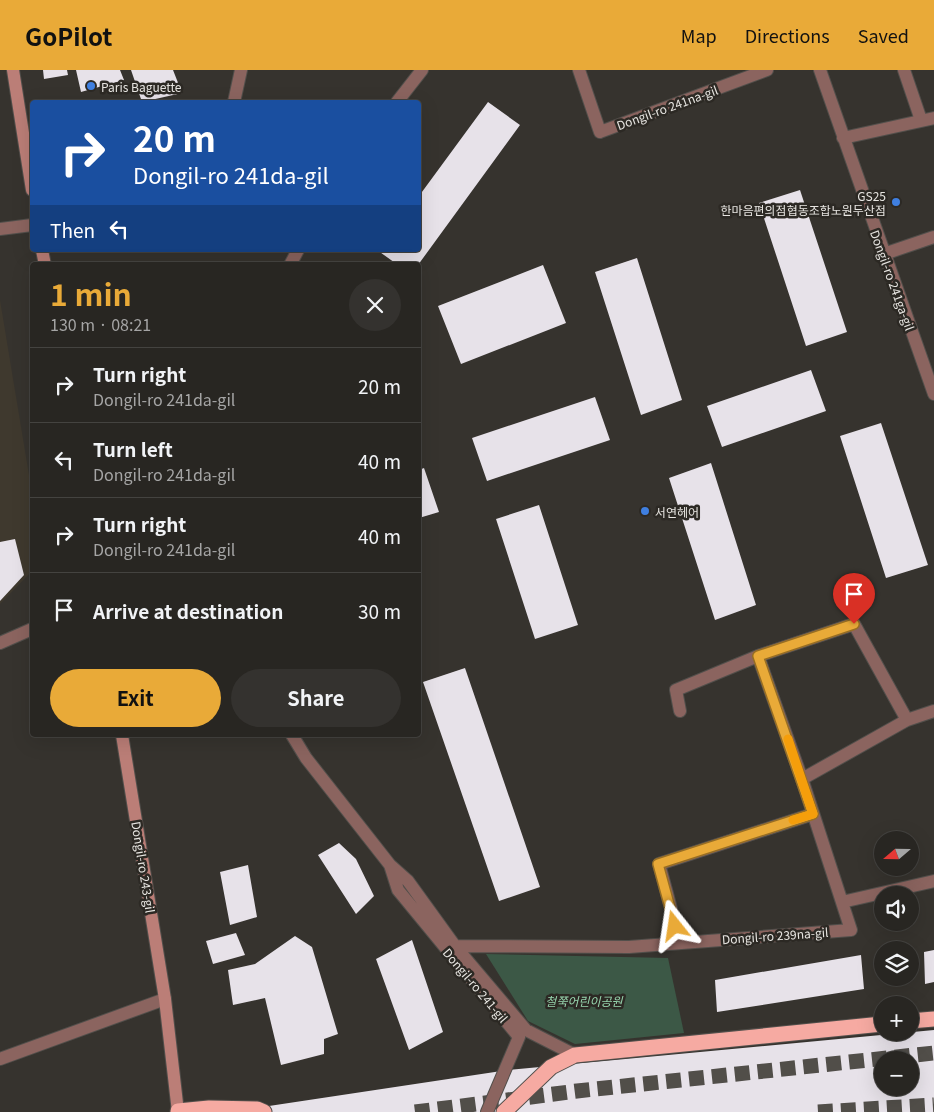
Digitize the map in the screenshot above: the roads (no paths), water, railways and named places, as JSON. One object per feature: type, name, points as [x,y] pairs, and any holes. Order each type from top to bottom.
[{"type":"highway","points":[[919,1020],[934,1019]]},
{"type":"highway","points":[[504,1112],[551,1067],[575,1055],[874,1025]]},
{"type":"highway","points":[[178,1112],[209,1108],[257,1109],[264,1112]]},
{"type":"main road","points":[[13,70],[30,177]]},
{"type":"main road","name":"Dongil-ro 243-gil","points":[[122,737],[165,999],[178,1112]]},
{"type":"street","points":[[234,100],[241,70]]},
{"type":"street","points":[[398,100],[422,70]]},
{"type":"street","name":"Dongil-ro 241na-gil","points":[[579,70],[600,132],[767,70]]},
{"type":"street","name":"Dongil-ro 241ga-gil","points":[[820,70],[934,394]]},
{"type":"street","points":[[843,138],[928,119],[904,70]]},
{"type":"street","points":[[0,229],[30,225]]},
{"type":"street","points":[[884,254],[934,237]]},
{"type":"street","points":[[680,711],[676,690],[758,656],[854,624],[907,720]]},
{"type":"street","points":[[0,643],[30,630]]},
{"type":"street","points":[[758,656],[802,778],[842,902],[934,880]]},
{"type":"street","points":[[802,778],[907,720],[934,711]]},
{"type":"street","name":"Dongil-ro 241-gil","points":[[293,737],[306,758],[390,865],[408,882],[455,946],[526,1030],[575,1055]]},
{"type":"street","points":[[680,942],[658,864],[813,814]]},
{"type":"street","name":"Dongil-ro 241-gil","points":[[390,865],[398,890],[519,1036],[487,1112]]},
{"type":"street","name":"Dongil-ro 239na-gil","points":[[455,946],[630,946],[851,930],[842,902]]},
{"type":"street","points":[[0,1059],[165,999]]},
{"type":"tunnel","points":[[415,1112],[577,1091],[934,1053]]},
{"type":"tunnel","points":[[818,1112],[934,1105]]},
{"type":"place","name":"Paris Baguette","points":[[91,86]]},
{"type":"place","name":"GS25 한마음편의점협동조합노원두산점","points":[[896,202]]},
{"type":"place","name":"서연헤어","points":[[645,511]]},
{"type":"park label","name":"철쭉어린이공원","points":[[584,1000]]}]
